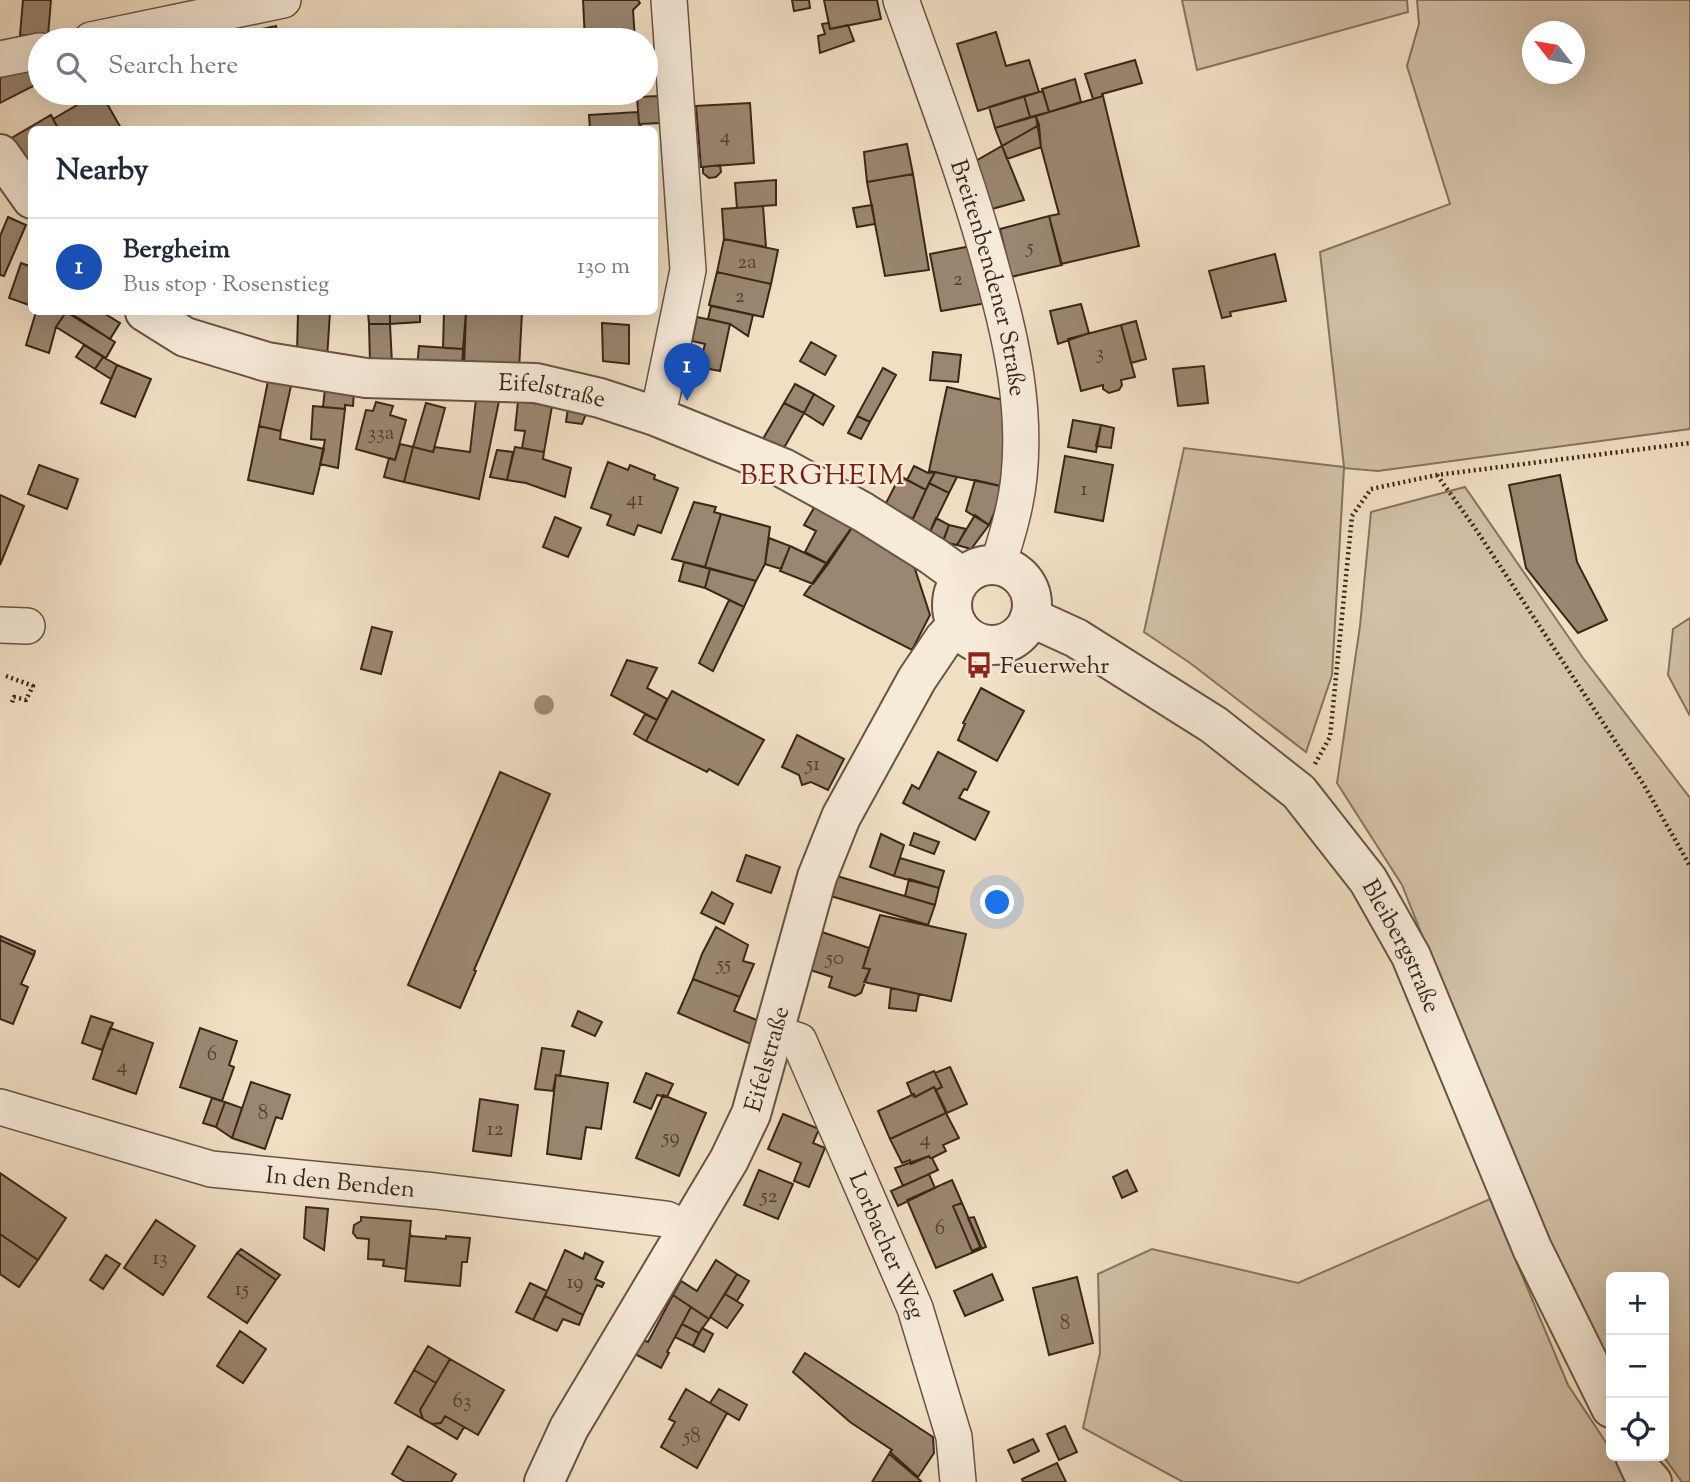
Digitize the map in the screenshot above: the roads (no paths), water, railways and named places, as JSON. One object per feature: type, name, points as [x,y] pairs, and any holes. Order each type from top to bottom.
[{"type":"street","points":[[149,28],[283,0]]},
{"type":"street","points":[[655,416],[662,396],[688,270],[669,0]]},
{"type":"street","name":"Breitenbendener Straße","points":[[901,0],[976,209],[1013,354],[1021,411],[1019,477],[1010,526],[998,565]]},
{"type":"street","points":[[0,59],[28,53]]},
{"type":"street","points":[[0,154],[28,193]]},
{"type":"street","name":"Eifelstraße","points":[[150,315],[185,337],[267,362],[366,378],[536,383],[600,398],[655,416],[783,468],[863,512],[948,567]]},
{"type":"street","points":[[998,565],[1009,568],[1026,583],[1031,594],[1030,617],[1024,629],[1003,644],[976,643],[965,636],[952,613],[955,588],[948,567],[972,569],[998,565]]},
{"type":"street","name":"Bleibergstraße","points":[[1030,617],[1076,638],[1214,725],[1299,792],[1368,880],[1410,956],[1532,1248],[1606,1398]]},
{"type":"street","name":"Eifelstraße","points":[[544,1482],[569,1428],[729,1160],[751,1114],[817,877],[841,817],[925,665],[957,625]]},
{"type":"street","name":"Lorbacher Weg","points":[[773,1032],[799,1041],[915,1308],[954,1437],[958,1482]]},
{"type":"street","name":"In den Benden","points":[[0,1107],[211,1170],[435,1191],[652,1217],[666,1219],[688,1229]]},
{"type":"street","points":[[1637,1461],[1652,1482]]},
{"type":"place","name":"Bergheim","points":[[687,401]]},
{"type":"place","name":"Feuerwehr","points":[[979,665]]},
{"type":"district","name":"BERGHEIM","points":[[823,474]]}]
